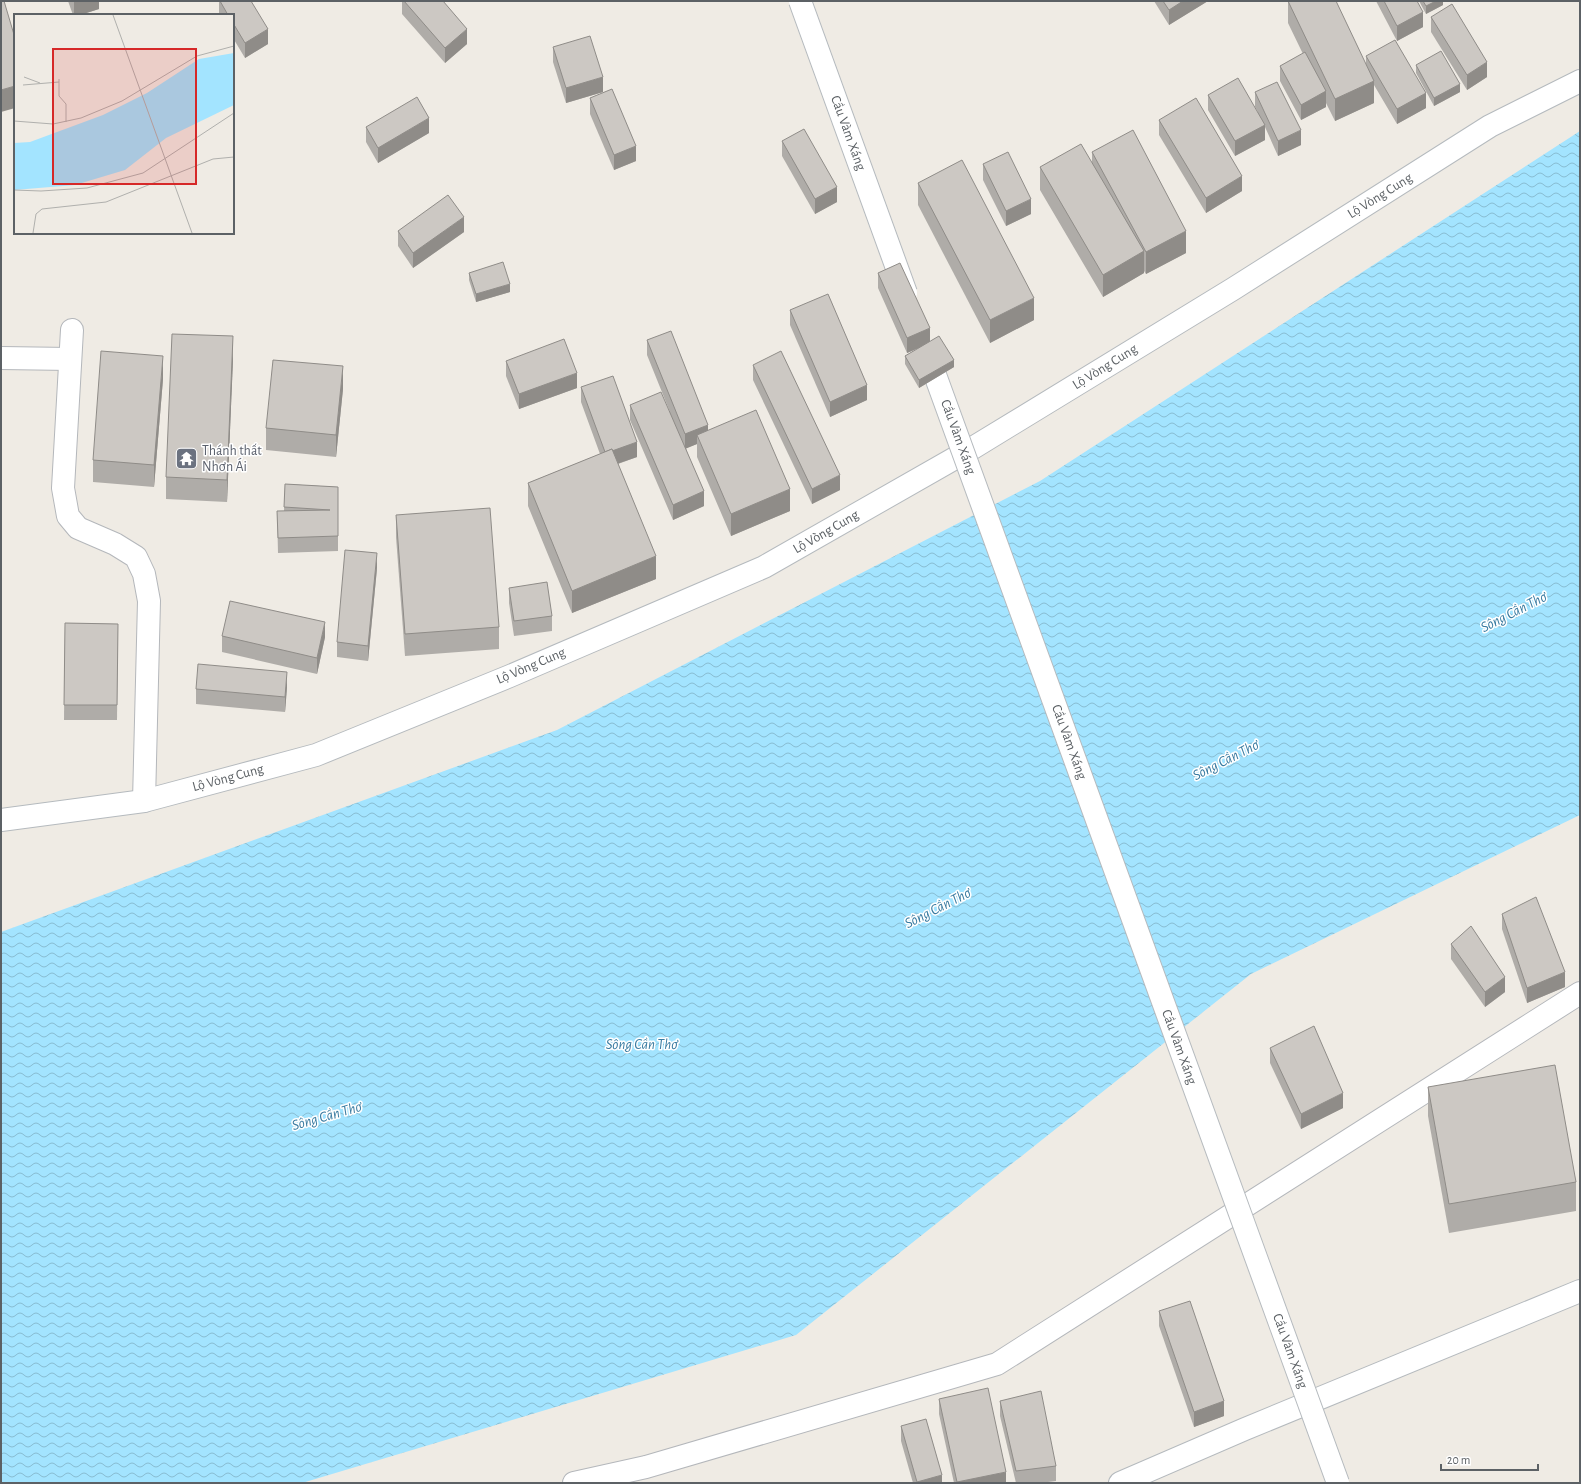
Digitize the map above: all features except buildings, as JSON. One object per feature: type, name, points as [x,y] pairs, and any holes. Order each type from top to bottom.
[{"type":"main road","name":"Cầu Vàm Xáng","points":[[800,1],[911,308]]},
{"type":"main road","name":"Lộ Vòng Cung","points":[[1,820],[144,801],[316,755],[510,676],[764,567],[971,449],[1233,289],[1490,126],[1580,81]]},
{"type":"main road","points":[[72,330],[63,488],[68,516],[78,528],[115,544],[136,557],[144,574],[149,601],[144,801]]},
{"type":"main road","name":"Cầu Vàm Xáng","points":[[919,330],[1338,1483]]},
{"type":"main road","points":[[1,358],[70,359]]},
{"type":"main road","points":[[574,1483],[646,1467],[997,1364],[1580,993]]},
{"type":"main road","points":[[1120,1483],[1253,1426],[1580,1291]]},
{"type":"water","name":"Sông Cần Thơ","points":[[1580,131],[1580,815],[1251,974],[796,1335],[302,1483],[1,1483],[1,932],[557,730],[1040,481]]},
{"type":"place","name":"Thánh thất Nhơn Ái","points":[[187,459]]}]
